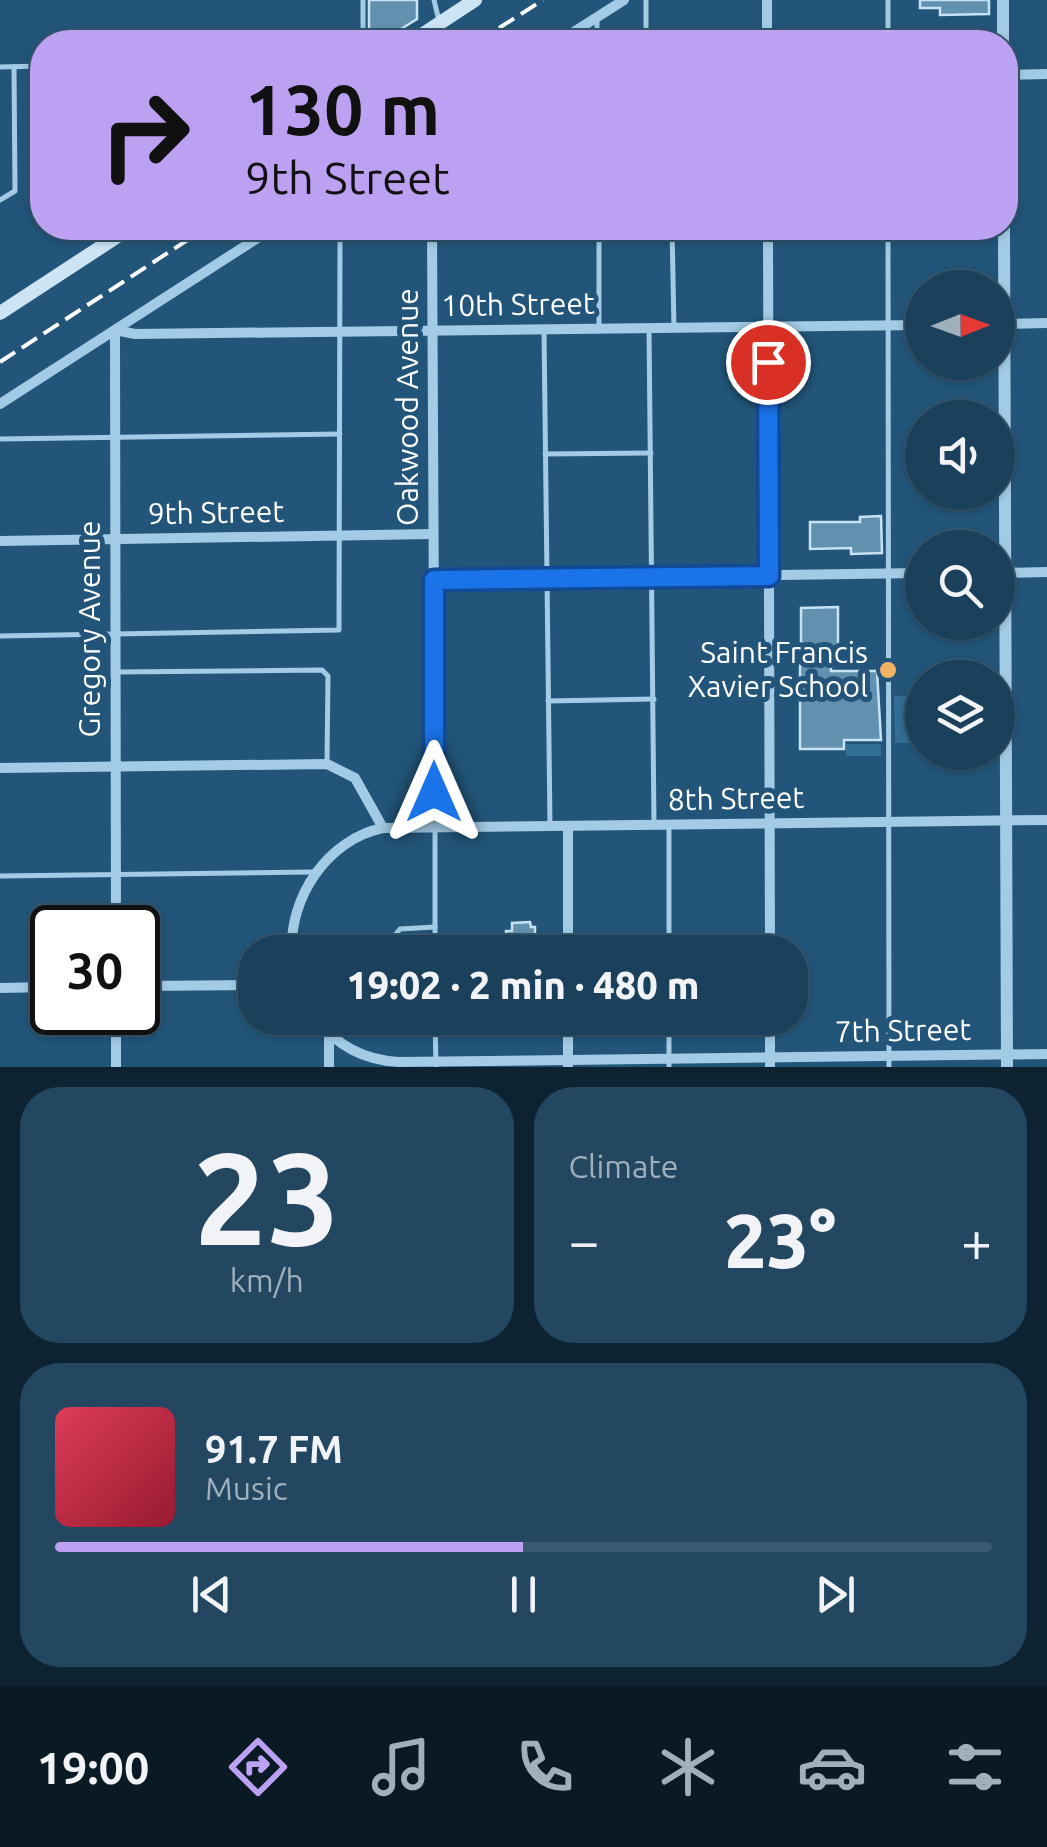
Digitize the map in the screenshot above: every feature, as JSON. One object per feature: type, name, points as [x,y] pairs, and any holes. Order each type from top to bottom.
[{"type":"main road","points":[[437,30],[475,0]]},
{"type":"main road","points":[[0,313],[99,240]]},
{"type":"street","points":[[577,30],[624,0]]},
{"type":"street","points":[[767,0],[768,30]]},
{"type":"street","points":[[1003,0],[1003,30]]},
{"type":"street","points":[[1018,75],[1047,74]]},
{"type":"street","points":[[0,404],[253,240]]},
{"type":"street","name":"Oakwood Avenue","points":[[431,827],[432,240]]},
{"type":"street","points":[[768,240],[770,935]]},
{"type":"street","points":[[1003,270],[1004,240]]},
{"type":"street","points":[[1015,324],[1047,323]]},
{"type":"street","name":"10th Street","points":[[114,330],[135,334],[340,333],[905,324]]},
{"type":"street","name":"Gregory Avenue","points":[[114,330],[116,905]]},
{"type":"street","points":[[1001,380],[1002,530]]},
{"type":"street","name":"9th Street","points":[[0,541],[434,534]]},
{"type":"street","points":[[1015,572],[1047,572]]},
{"type":"street","points":[[434,580],[905,574]]},
{"type":"street","points":[[1003,640],[1007,1061]]},
{"type":"street","points":[[0,768],[327,764],[355,778],[383,828],[354,838],[316,872],[295,913],[293,935]]},
{"type":"street","name":"8th Street","points":[[383,828],[1047,820]]},
{"type":"street","points":[[568,826],[568,935]]},
{"type":"street","points":[[160,986],[238,985]]},
{"type":"street","points":[[0,988],[30,987]]},
{"type":"street","points":[[116,1035],[116,1067]]},
{"type":"street","points":[[329,1035],[329,1067]]},
{"type":"street","name":"7th Street","points":[[329,1035],[363,1057],[436,1064],[1007,1061],[1047,1054]]},
{"type":"street","points":[[568,1035],[568,1064]]},
{"type":"street","points":[[770,1035],[770,1062]]},
{"type":"lane","points":[[363,0],[363,30]]},
{"type":"lane","points":[[434,0],[434,30]]},
{"type":"lane","points":[[646,0],[646,30]]},
{"type":"lane","points":[[888,0],[888,30]]},
{"type":"lane","points":[[597,17],[597,30]]},
{"type":"lane","points":[[0,67],[30,66]]},
{"type":"lane","points":[[0,200],[14,191],[14,67]]},
{"type":"lane","points":[[0,636],[339,630],[340,240]]},
{"type":"lane","points":[[599,240],[600,329]]},
{"type":"lane","points":[[672,240],[674,328]]},
{"type":"lane","points":[[888,240],[888,1062]]},
{"type":"lane","points":[[649,328],[654,825]]},
{"type":"lane","points":[[544,330],[550,826]]},
{"type":"lane","points":[[0,439],[340,434]]},
{"type":"lane","points":[[545,454],[650,453]]},
{"type":"lane","points":[[116,672],[322,670],[328,676],[327,764]]},
{"type":"lane","points":[[548,701],[654,699]]},
{"type":"lane","points":[[669,824],[669,935]]},
{"type":"lane","points":[[431,827],[435,935]]},
{"type":"lane","points":[[0,876],[316,872]]},
{"type":"lane","points":[[395,935],[400,929],[435,927]]},
{"type":"lane","points":[[436,1035],[436,1064]]},
{"type":"lane","points":[[669,1035],[669,1063]]},
{"type":"shaded area","points":[[894,696],[905,696],[905,743],[895,743]]},
{"type":"shaded area","points":[[846,744],[881,744],[881,756],[846,756]]},
{"type":"building","points":[[369,0],[417,0],[417,19],[399,30],[369,30]]},
{"type":"building","points":[[920,0],[989,0],[989,14],[940,15],[940,8],[920,8]]},
{"type":"building","points":[[881,516],[882,553],[851,554],[851,548],[810,549],[810,522],[860,522],[860,517]]},
{"type":"building","points":[[838,607],[838,648],[801,648],[801,608]]},
{"type":"building","points":[[800,665],[831,665],[831,671],[877,671],[881,740],[844,740],[844,749],[800,749]]},
{"type":"building","points":[[530,922],[535,935],[506,935],[506,931],[512,931],[512,923]]},
{"type":"railway","points":[[496,30],[543,0]]},
{"type":"railway","points":[[0,362],[188,240]]},
{"type":"place","name":"Saint Francis Xavier School","points":[[888,670]]},
{"type":"route","points":[[434,792],[434,580],[769,576],[768,362]]}]
